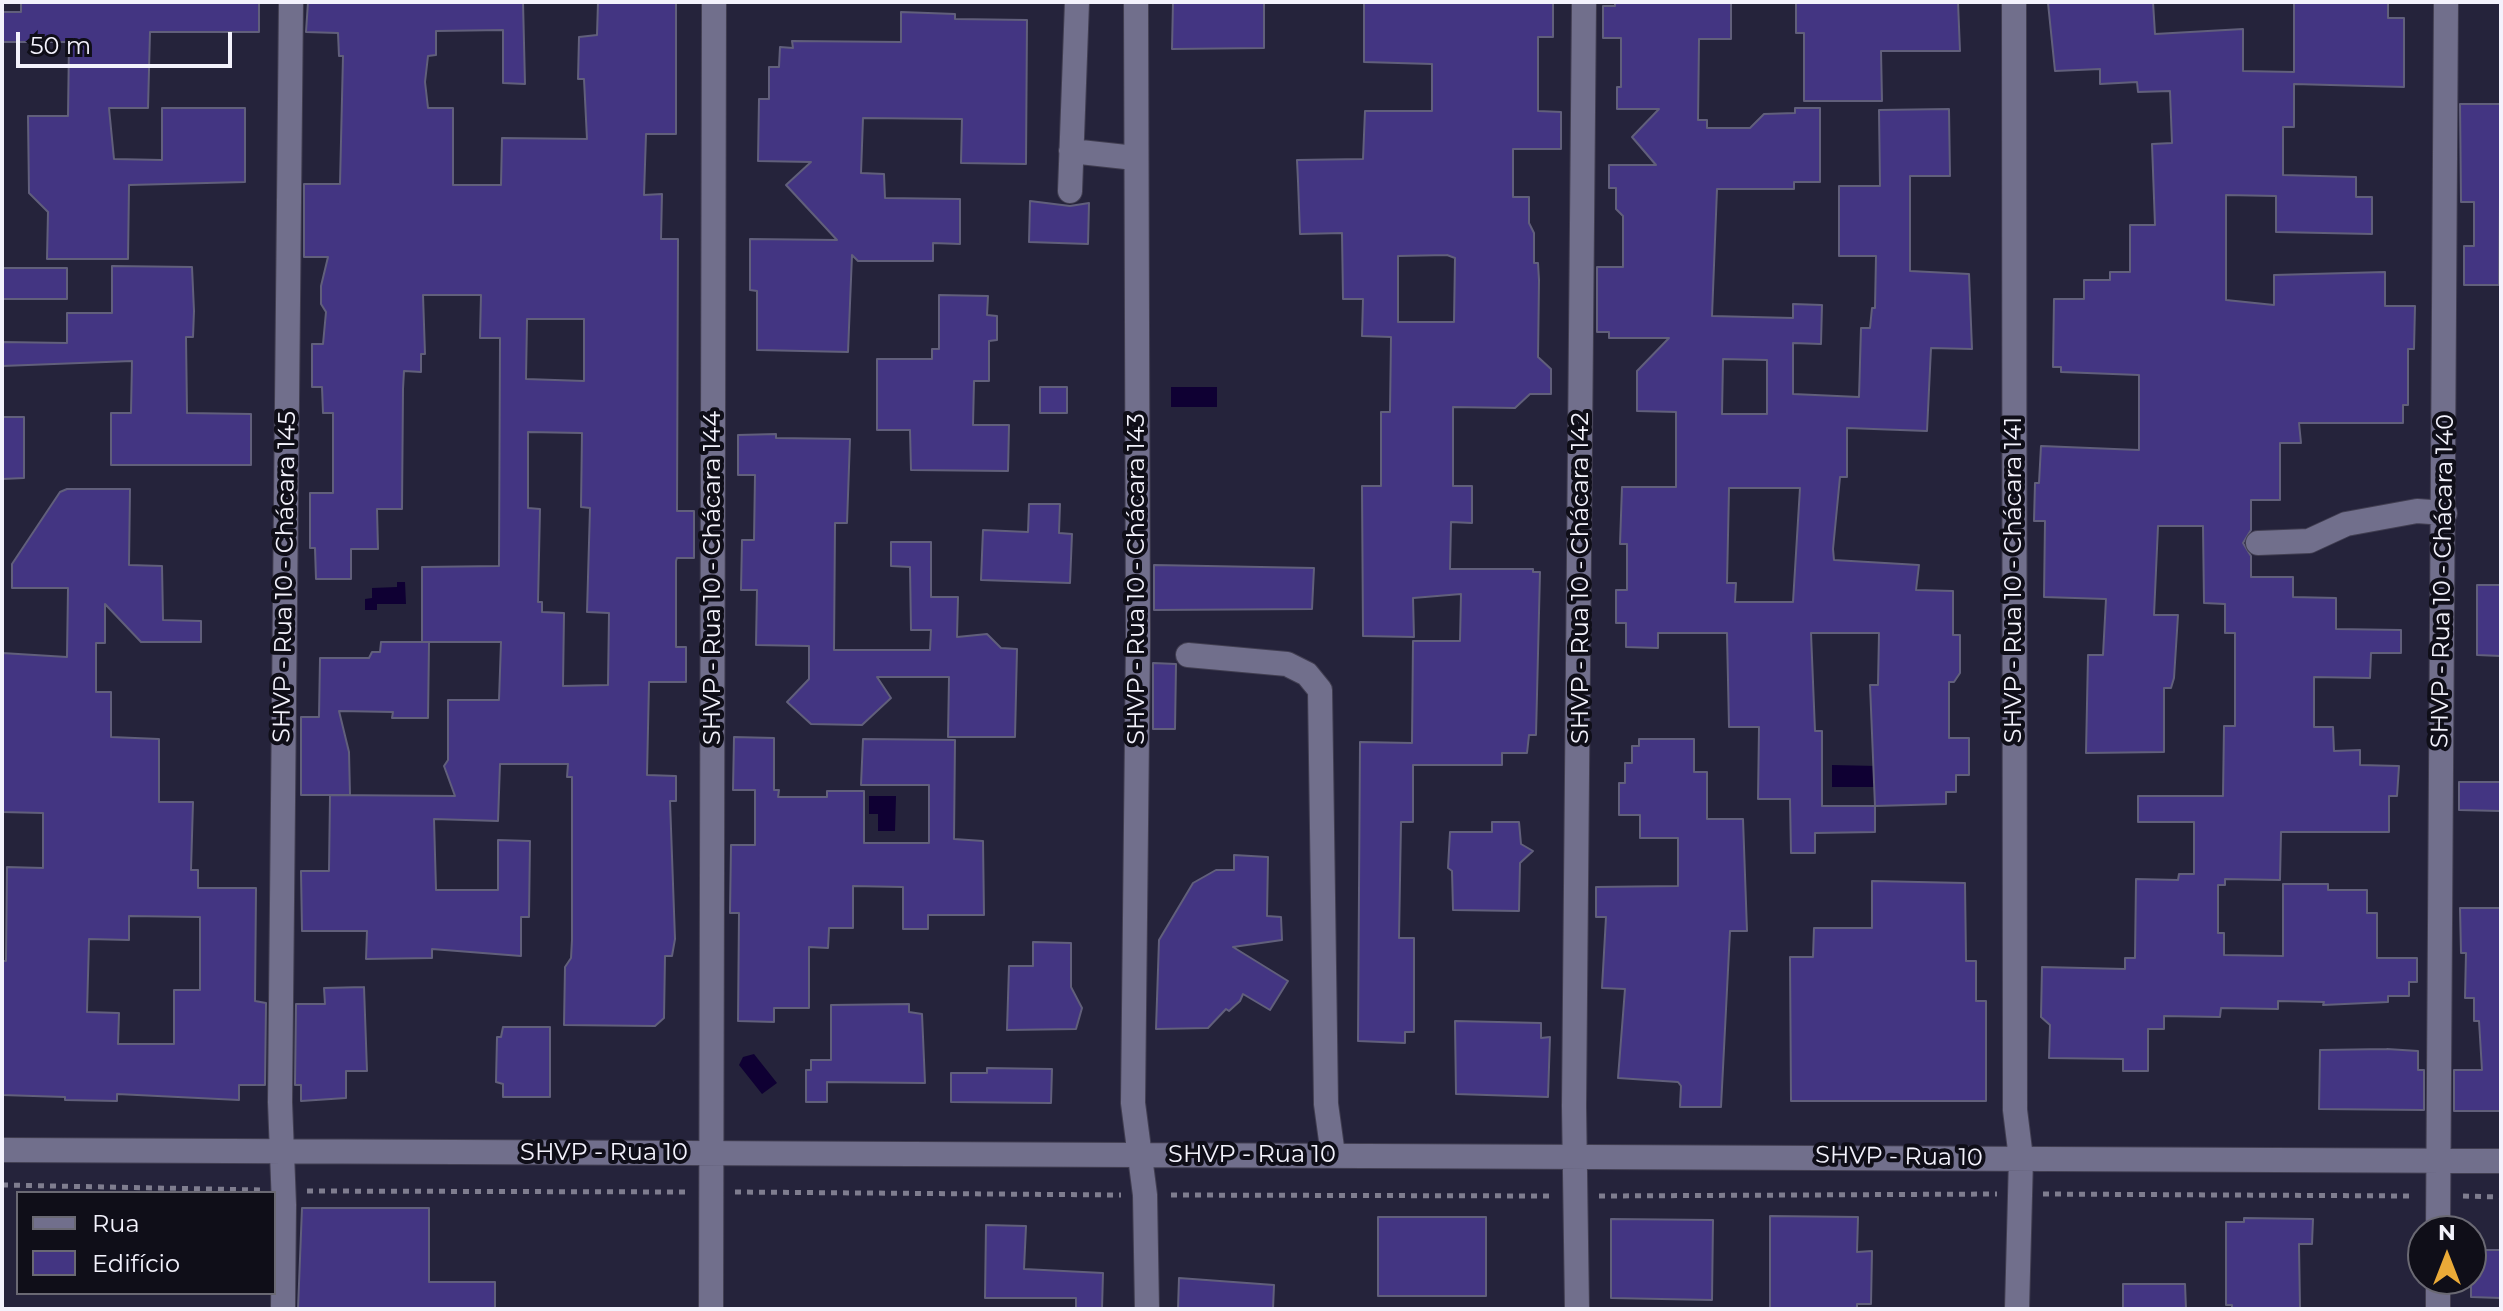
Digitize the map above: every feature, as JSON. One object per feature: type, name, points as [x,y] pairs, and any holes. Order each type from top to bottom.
[{"type":"street","name":"SHVP - Rua 10 - Chácara 145","points":[[283,1309],[281,1152],[291,2]]},
{"type":"street","name":"SHVP - Rua 10 - Chácara 144","points":[[711,1309],[714,2]]},
{"type":"street","points":[[1070,191],[1077,2]]},
{"type":"street","name":"SHVP - Rua 10 - Chácara 143","points":[[1136,2],[1138,640],[1133,1103],[1145,1195],[1147,1309]]},
{"type":"street","name":"SHVP - Rua 10 - Chácara 142","points":[[1577,1309],[1578,1196],[1575,1154],[1584,2]]},
{"type":"street","name":"SHVP - Rua 10 - Chácara 141","points":[[2014,2],[2015,1110],[2021,1158],[2017,1309]]},
{"type":"street","name":"SHVP - Rua 10 - Chácara 140","points":[[2438,1215],[2446,2]]},
{"type":"street","points":[[1071,151],[1135,158]]},
{"type":"street","points":[[2258,543],[2309,541],[2346,524],[2417,511],[2445,513]]},
{"type":"street","points":[[1188,655],[1287,664],[1307,674],[1320,690],[1326,1104],[1333,1155]]},
{"type":"street","name":"SHVP - Rua 10","points":[[2,1150],[1575,1154],[2501,1161]]},
{"type":"path","points":[[2,1185],[282,1191],[2501,1197]]},
{"type":"shaded area","points":[[1171,387],[1217,387],[1217,407],[1171,407]]},
{"type":"shaded area","points":[[397,582],[405,582],[406,604],[377,604],[377,610],[365,610],[365,599],[372,598],[372,588],[397,587]]},
{"type":"shaded area","points":[[1832,765],[1877,766],[1877,787],[1832,787]]},
{"type":"shaded area","points":[[869,796],[896,796],[895,831],[878,831],[878,814],[869,814]]},
{"type":"shaded area","points":[[754,1054],[777,1083],[762,1094],[739,1065],[743,1057]]},
{"type":"building","points":[[21,2],[259,2],[259,32],[150,32],[148,108],[109,108],[114,159],[162,160],[162,108],[245,108],[245,182],[129,185],[128,259],[47,259],[48,212],[29,193],[28,116],[68,116],[69,42],[2,42],[3,12],[21,12]]},
{"type":"building","points":[[308,2],[523,2],[525,84],[503,83],[503,30],[436,31],[436,55],[428,56],[425,82],[428,108],[453,108],[453,185],[501,185],[502,138],[587,139],[584,79],[578,79],[579,37],[597,35],[598,2],[676,2],[676,134],[646,134],[644,195],[662,194],[661,239],[678,239],[677,511],[694,511],[694,558],[677,558],[676,561],[676,647],[686,647],[686,682],[649,682],[647,775],[676,776],[676,801],[670,801],[675,939],[672,956],[665,956],[664,1018],[655,1026],[564,1025],[565,967],[571,958],[572,940],[572,777],[567,777],[568,764],[500,764],[498,821],[434,819],[436,890],[498,890],[498,840],[530,841],[529,917],[521,917],[521,956],[432,949],[432,958],[366,959],[367,931],[302,931],[301,871],[329,871],[330,795],[455,796],[444,766],[448,760],[448,700],[499,700],[501,642],[422,642],[422,567],[499,566],[500,338],[480,338],[481,295],[423,295],[425,354],[421,354],[421,372],[404,371],[402,509],[377,509],[378,549],[351,549],[351,579],[316,579],[315,548],[310,548],[310,493],[333,493],[333,413],[323,413],[322,387],[312,387],[312,344],[323,344],[326,312],[321,304],[321,286],[328,257],[304,257],[304,184],[340,184],[343,56],[339,56],[338,33],[306,32]],"holes":[[[527,319],[584,319],[584,381],[526,379]],[[528,432],[582,433],[581,507],[590,508],[587,612],[609,613],[608,685],[563,686],[564,613],[542,612],[542,602],[538,602],[540,509],[528,508]]]},
{"type":"building","points":[[1173,2],[1264,2],[1264,48],[1172,49]]},
{"type":"building","points":[[1364,2],[1553,2],[1553,37],[1538,37],[1538,111],[1561,112],[1561,149],[1513,149],[1513,197],[1529,197],[1529,223],[1534,233],[1534,263],[1538,263],[1539,280],[1538,357],[1551,369],[1551,394],[1530,394],[1515,408],[1453,407],[1453,486],[1472,486],[1472,523],[1451,522],[1450,569],[1533,569],[1533,572],[1540,572],[1536,735],[1529,735],[1527,753],[1502,753],[1502,765],[1413,765],[1413,822],[1401,822],[1399,938],[1414,938],[1414,1032],[1405,1032],[1405,1043],[1358,1041],[1360,742],[1412,743],[1413,641],[1460,641],[1461,594],[1413,598],[1414,637],[1363,636],[1362,486],[1381,486],[1381,412],[1390,412],[1391,337],[1362,336],[1363,299],[1343,299],[1342,233],[1300,234],[1297,160],[1363,159],[1365,111],[1432,111],[1432,64],[1364,62]],"holes":[[[1447,255],[1455,258],[1454,322],[1398,322],[1398,256]]]},
{"type":"building","points":[[1615,2],[1731,2],[1731,39],[1699,39],[1698,120],[1707,120],[1707,128],[1750,128],[1764,114],[1795,113],[1795,108],[1820,108],[1820,182],[1794,182],[1794,189],[1717,189],[1712,316],[1793,318],[1793,304],[1822,305],[1821,344],[1793,343],[1793,394],[1859,397],[1861,328],[1870,328],[1872,308],[1875,308],[1876,256],[1839,256],[1839,186],[1880,186],[1879,110],[1949,109],[1950,176],[1910,176],[1910,271],[1969,274],[1972,349],[1931,348],[1927,431],[1847,428],[1847,477],[1840,477],[1833,549],[1834,560],[1919,565],[1916,590],[1953,591],[1953,635],[1960,635],[1960,673],[1954,682],[1949,682],[1949,738],[1969,738],[1969,775],[1956,775],[1956,792],[1946,792],[1946,804],[1875,806],[1875,832],[1815,833],[1815,853],[1791,853],[1790,799],[1758,799],[1759,727],[1729,727],[1727,633],[1658,633],[1658,648],[1626,647],[1626,623],[1616,623],[1616,590],[1627,590],[1627,544],[1620,544],[1622,487],[1676,487],[1676,412],[1637,411],[1637,371],[1669,338],[1609,338],[1609,332],[1597,332],[1597,267],[1623,267],[1623,216],[1616,209],[1616,188],[1609,188],[1609,165],[1656,165],[1632,137],[1659,109],[1617,109],[1617,87],[1621,87],[1621,38],[1603,38],[1603,6],[1615,6]],"holes":[[[1723,359],[1767,360],[1767,414],[1722,414]],[[1729,488],[1800,488],[1793,602],[1735,602],[1736,583],[1727,583]],[[1811,633],[1879,633],[1878,685],[1870,685],[1875,806],[1822,806],[1822,731],[1815,731]]]},
{"type":"building","points":[[1796,2],[1958,2],[1960,51],[1881,51],[1882,101],[1804,101],[1804,33],[1796,33]]},
{"type":"building","points":[[2153,2],[2155,34],[2243,29],[2243,71],[2294,72],[2294,2],[2388,2],[2388,18],[2404,18],[2404,87],[2294,84],[2294,127],[2283,127],[2283,175],[2356,177],[2356,197],[2372,197],[2372,234],[2276,232],[2276,196],[2226,195],[2226,300],[2274,305],[2274,275],[2385,272],[2385,306],[2415,306],[2414,349],[2408,349],[2408,405],[2403,405],[2403,423],[2299,423],[2301,443],[2280,443],[2280,500],[2251,500],[2251,530],[2243,543],[2251,556],[2251,577],[2293,577],[2293,597],[2336,598],[2336,629],[2401,630],[2401,653],[2371,653],[2370,678],[2314,677],[2314,727],[2333,727],[2334,751],[2360,750],[2360,765],[2399,766],[2397,796],[2389,796],[2389,832],[2281,832],[2280,880],[2225,879],[2225,885],[2218,885],[2218,933],[2224,933],[2224,955],[2283,956],[2283,884],[2328,884],[2328,890],[2367,890],[2367,913],[2377,913],[2377,958],[2417,958],[2417,982],[2409,982],[2409,996],[2388,996],[2388,1002],[2323,1005],[2324,1002],[2278,1001],[2278,1009],[2221,1008],[2220,1017],[2164,1016],[2164,1029],[2148,1029],[2148,1071],[2123,1071],[2123,1059],[2049,1058],[2050,1025],[2041,1017],[2042,967],[2125,969],[2125,958],[2135,958],[2136,879],[2178,880],[2179,874],[2194,874],[2194,822],[2138,822],[2138,796],[2223,796],[2224,726],[2235,726],[2235,633],[2225,633],[2225,604],[2204,603],[2203,526],[2158,526],[2154,615],[2178,615],[2174,678],[2171,688],[2164,688],[2164,752],[2086,753],[2088,655],[2103,655],[2106,599],[2044,597],[2045,521],[2034,521],[2035,483],[2039,483],[2041,446],[2139,450],[2139,375],[2061,372],[2061,367],[2053,367],[2054,299],[2084,299],[2084,280],[2110,280],[2110,272],[2130,272],[2130,225],[2155,225],[2152,144],[2172,143],[2170,91],[2138,92],[2137,82],[2100,84],[2100,69],[2055,71],[2048,3]]},
{"type":"building","points":[[901,12],[955,14],[955,19],[1027,20],[1026,164],[961,163],[962,119],[863,118],[861,173],[884,174],[885,198],[960,199],[960,244],[933,243],[933,261],[858,261],[852,255],[848,352],[757,350],[757,291],[750,290],[750,239],[837,240],[786,185],[811,162],[758,161],[759,99],[769,99],[769,67],[779,67],[780,47],[793,48],[792,41],[901,42]]},
{"type":"building","points":[[2460,104],[2501,104],[2499,285],[2464,285],[2464,246],[2474,246],[2474,202],[2461,202]]},
{"type":"building","points":[[1030,201],[1070,206],[1089,203],[1088,244],[1029,242]]},
{"type":"building","points":[[112,266],[192,267],[193,337],[186,337],[187,413],[251,414],[251,465],[111,465],[111,413],[131,413],[132,361],[2,366],[2,342],[67,343],[67,313],[112,313]]},
{"type":"building","points":[[2,268],[67,268],[67,299],[2,299]]},
{"type":"building","points":[[939,295],[988,296],[987,315],[997,316],[997,340],[989,341],[989,381],[974,381],[973,425],[1009,425],[1008,471],[911,470],[910,430],[877,430],[877,359],[932,359],[932,349],[939,349]]},
{"type":"building","points":[[1040,387],[1067,387],[1067,413],[1040,413]]},
{"type":"building","points":[[2,417],[24,417],[24,478],[2,479]]},
{"type":"building","points":[[776,434],[776,438],[850,439],[847,523],[835,523],[834,650],[930,650],[931,630],[911,630],[910,567],[891,566],[891,542],[931,542],[931,597],[958,597],[957,637],[987,634],[1001,648],[1017,649],[1015,737],[948,737],[949,677],[877,677],[891,698],[862,725],[811,724],[787,702],[809,679],[809,646],[756,645],[757,590],[741,590],[742,540],[754,540],[755,475],[738,475],[738,435]]},
{"type":"building","points":[[67,489],[130,489],[129,565],[162,566],[163,620],[201,621],[201,642],[141,642],[105,604],[105,643],[96,643],[96,692],[111,692],[111,737],[159,739],[159,802],[193,802],[191,870],[198,870],[198,888],[256,888],[255,1001],[266,1003],[265,1085],[239,1085],[239,1100],[117,1094],[117,1101],[65,1100],[65,1097],[2,1095],[2,961],[6,961],[7,867],[43,868],[43,813],[2,812],[2,653],[67,657],[68,588],[12,588],[12,564],[60,492]],"holes":[[[129,916],[200,917],[200,990],[174,990],[174,1044],[118,1044],[119,1013],[87,1012],[89,939],[129,940]]]},
{"type":"building","points":[[1029,504],[1060,504],[1059,533],[1072,534],[1070,583],[981,580],[983,530],[1028,532]]},
{"type":"building","points":[[1154,565],[1314,568],[1312,609],[1154,610]]},
{"type":"building","points":[[2477,585],[2501,585],[2501,656],[2477,655]]},
{"type":"building","points":[[381,642],[429,642],[428,718],[392,718],[393,712],[339,711],[349,752],[350,795],[301,795],[301,717],[319,717],[320,658],[369,658],[372,652],[380,652]]},
{"type":"building","points":[[1153,663],[1176,664],[1175,729],[1153,729]]},
{"type":"building","points":[[734,737],[774,738],[774,790],[779,790],[778,797],[827,797],[827,791],[864,791],[864,843],[929,843],[929,785],[861,785],[863,739],[955,740],[954,839],[983,841],[984,915],[928,915],[928,929],[903,929],[903,887],[853,886],[853,928],[829,928],[828,948],[809,947],[809,1008],[774,1008],[774,1022],[738,1021],[739,913],[730,913],[731,845],[755,845],[755,790],[733,790]]},
{"type":"building","points":[[1639,739],[1694,739],[1694,772],[1707,772],[1707,819],[1743,819],[1747,931],[1730,931],[1721,1107],[1680,1107],[1681,1086],[1678,1082],[1618,1078],[1625,989],[1602,988],[1606,917],[1596,917],[1596,887],[1678,886],[1678,838],[1640,838],[1640,815],[1619,815],[1619,783],[1625,783],[1625,763],[1632,763],[1632,746],[1639,746]]},
{"type":"building","points":[[2459,782],[2500,782],[2500,811],[2459,810]]},
{"type":"building","points":[[1492,822],[1519,822],[1521,844],[1533,851],[1520,863],[1519,911],[1453,910],[1452,871],[1448,868],[1450,832],[1492,832]]},
{"type":"building","points":[[1234,855],[1268,857],[1267,916],[1281,917],[1282,940],[1233,947],[1288,981],[1270,1010],[1243,994],[1240,1001],[1229,1011],[1226,1009],[1208,1028],[1156,1029],[1159,940],[1193,883],[1216,870],[1234,870]]},
{"type":"building","points":[[1872,881],[1965,883],[1966,961],[1976,961],[1976,1001],[1986,1001],[1986,1101],[1791,1101],[1790,957],[1813,957],[1814,928],[1872,928]]},
{"type":"building","points":[[2460,908],[2501,908],[2501,1111],[2454,1111],[2454,1070],[2482,1070],[2479,1021],[2474,1021],[2474,998],[2465,998],[2466,953],[2461,953]]},
{"type":"building","points":[[1033,942],[1071,943],[1071,987],[1082,1008],[1076,1029],[1007,1030],[1009,966],[1033,966]]},
{"type":"building","points":[[364,987],[367,1071],[346,1071],[346,1098],[301,1101],[301,1085],[295,1085],[296,1004],[325,1004],[324,988]]},
{"type":"building","points":[[909,1004],[909,1012],[922,1014],[925,1083],[827,1082],[827,1102],[806,1102],[806,1070],[811,1070],[811,1060],[831,1060],[831,1005]]},
{"type":"building","points":[[1455,1021],[1541,1023],[1541,1038],[1550,1037],[1548,1097],[1456,1094]]},
{"type":"building","points":[[503,1027],[550,1027],[550,1097],[503,1097],[503,1084],[496,1082],[497,1037],[501,1037]]},
{"type":"building","points":[[2320,1050],[2418,1051],[2418,1070],[2424,1070],[2424,1110],[2319,1109]]},
{"type":"building","points":[[987,1068],[1052,1069],[1051,1103],[951,1102],[951,1073],[987,1073]]},
{"type":"building","points":[[302,1208],[429,1208],[429,1282],[495,1282],[495,1309],[298,1309]]},
{"type":"building","points":[[1770,1216],[1858,1217],[1857,1252],[1872,1251],[1871,1304],[1857,1304],[1857,1309],[1770,1309]]},
{"type":"building","points":[[1378,1217],[1486,1217],[1486,1296],[1378,1296]]},
{"type":"building","points":[[2244,1218],[2313,1219],[2312,1244],[2299,1244],[2300,1309],[2232,1309],[2232,1305],[2226,1305],[2226,1222],[2244,1222]]},
{"type":"building","points":[[1611,1219],[1713,1220],[1712,1300],[1611,1298]]},
{"type":"building","points":[[986,1225],[1026,1226],[1024,1269],[1103,1273],[1102,1309],[1076,1309],[1076,1298],[985,1298]]},
{"type":"building","points":[[2487,1250],[2501,1250],[2501,1298],[2471,1297],[2487,1295]]},
{"type":"building","points":[[1179,1278],[1274,1285],[1273,1309],[1178,1309]]},
{"type":"building","points":[[2123,1284],[2185,1284],[2186,1309],[2123,1309]]}]
